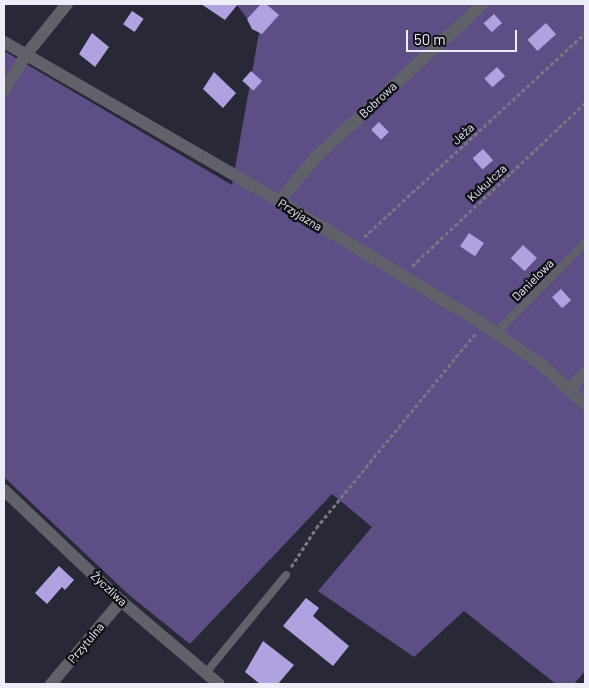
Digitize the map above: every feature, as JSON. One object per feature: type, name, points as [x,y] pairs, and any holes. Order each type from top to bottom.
[{"type":"street","points":[[4,90],[25,56],[67,4]]},
{"type":"street","name":"Bobrowa","points":[[279,201],[317,156],[483,4]]},
{"type":"street","name":"Przyjazna","points":[[4,42],[25,56],[279,201],[352,247],[483,324],[570,388],[585,404]]},
{"type":"street","points":[[570,388],[585,373]]},
{"type":"street","name":"Życzliwa","points":[[4,490],[121,601],[219,684]]},
{"type":"street","name":"Przytulna","points":[[52,684],[121,601]]},
{"type":"lane","name":"Danielowa","points":[[496,333],[585,244]]},
{"type":"lane","points":[[205,674],[286,575]]},
{"type":"path","name":"Jeża","points":[[352,247],[585,33]]},
{"type":"path","name":"Kukułcza","points":[[401,276],[585,104]]},
{"type":"path","points":[[286,575],[316,528],[483,324]]},
{"type":"shaded area","points":[[236,4],[585,4],[585,671],[574,684],[556,684],[464,611],[414,657],[318,591],[372,527],[332,494],[190,644],[128,594],[4,477],[4,51],[232,185],[259,33]]},
{"type":"building","points":[[201,4],[238,4],[225,20]]},
{"type":"building","points":[[261,4],[266,4],[279,15],[262,34],[252,29],[247,19]]},
{"type":"building","points":[[132,11],[144,19],[135,32],[123,24]]},
{"type":"building","points":[[494,14],[502,23],[492,32],[484,23]]},
{"type":"building","points":[[546,23],[556,34],[537,51],[527,40]]},
{"type":"building","points":[[92,33],[109,47],[95,67],[79,54]]},
{"type":"building","points":[[497,67],[505,76],[492,87],[484,78]]},
{"type":"building","points":[[251,71],[262,81],[253,91],[242,81]]},
{"type":"building","points":[[214,72],[236,93],[223,108],[203,89]]},
{"type":"building","points":[[379,122],[389,132],[381,140],[371,130]]},
{"type":"building","points":[[483,149],[493,160],[483,170],[473,158]]},
{"type":"building","points":[[469,233],[484,243],[475,256],[460,246]]},
{"type":"building","points":[[523,245],[537,258],[525,271],[511,258]]},
{"type":"building","points":[[561,289],[571,300],[562,308],[552,297]]},
{"type":"building","points":[[59,566],[74,580],[65,590],[62,587],[47,604],[35,593]]},
{"type":"building","points":[[306,598],[319,608],[313,616],[349,646],[333,666],[283,626]]},
{"type":"building","points":[[263,641],[294,665],[278,684],[260,684],[245,672]]}]
